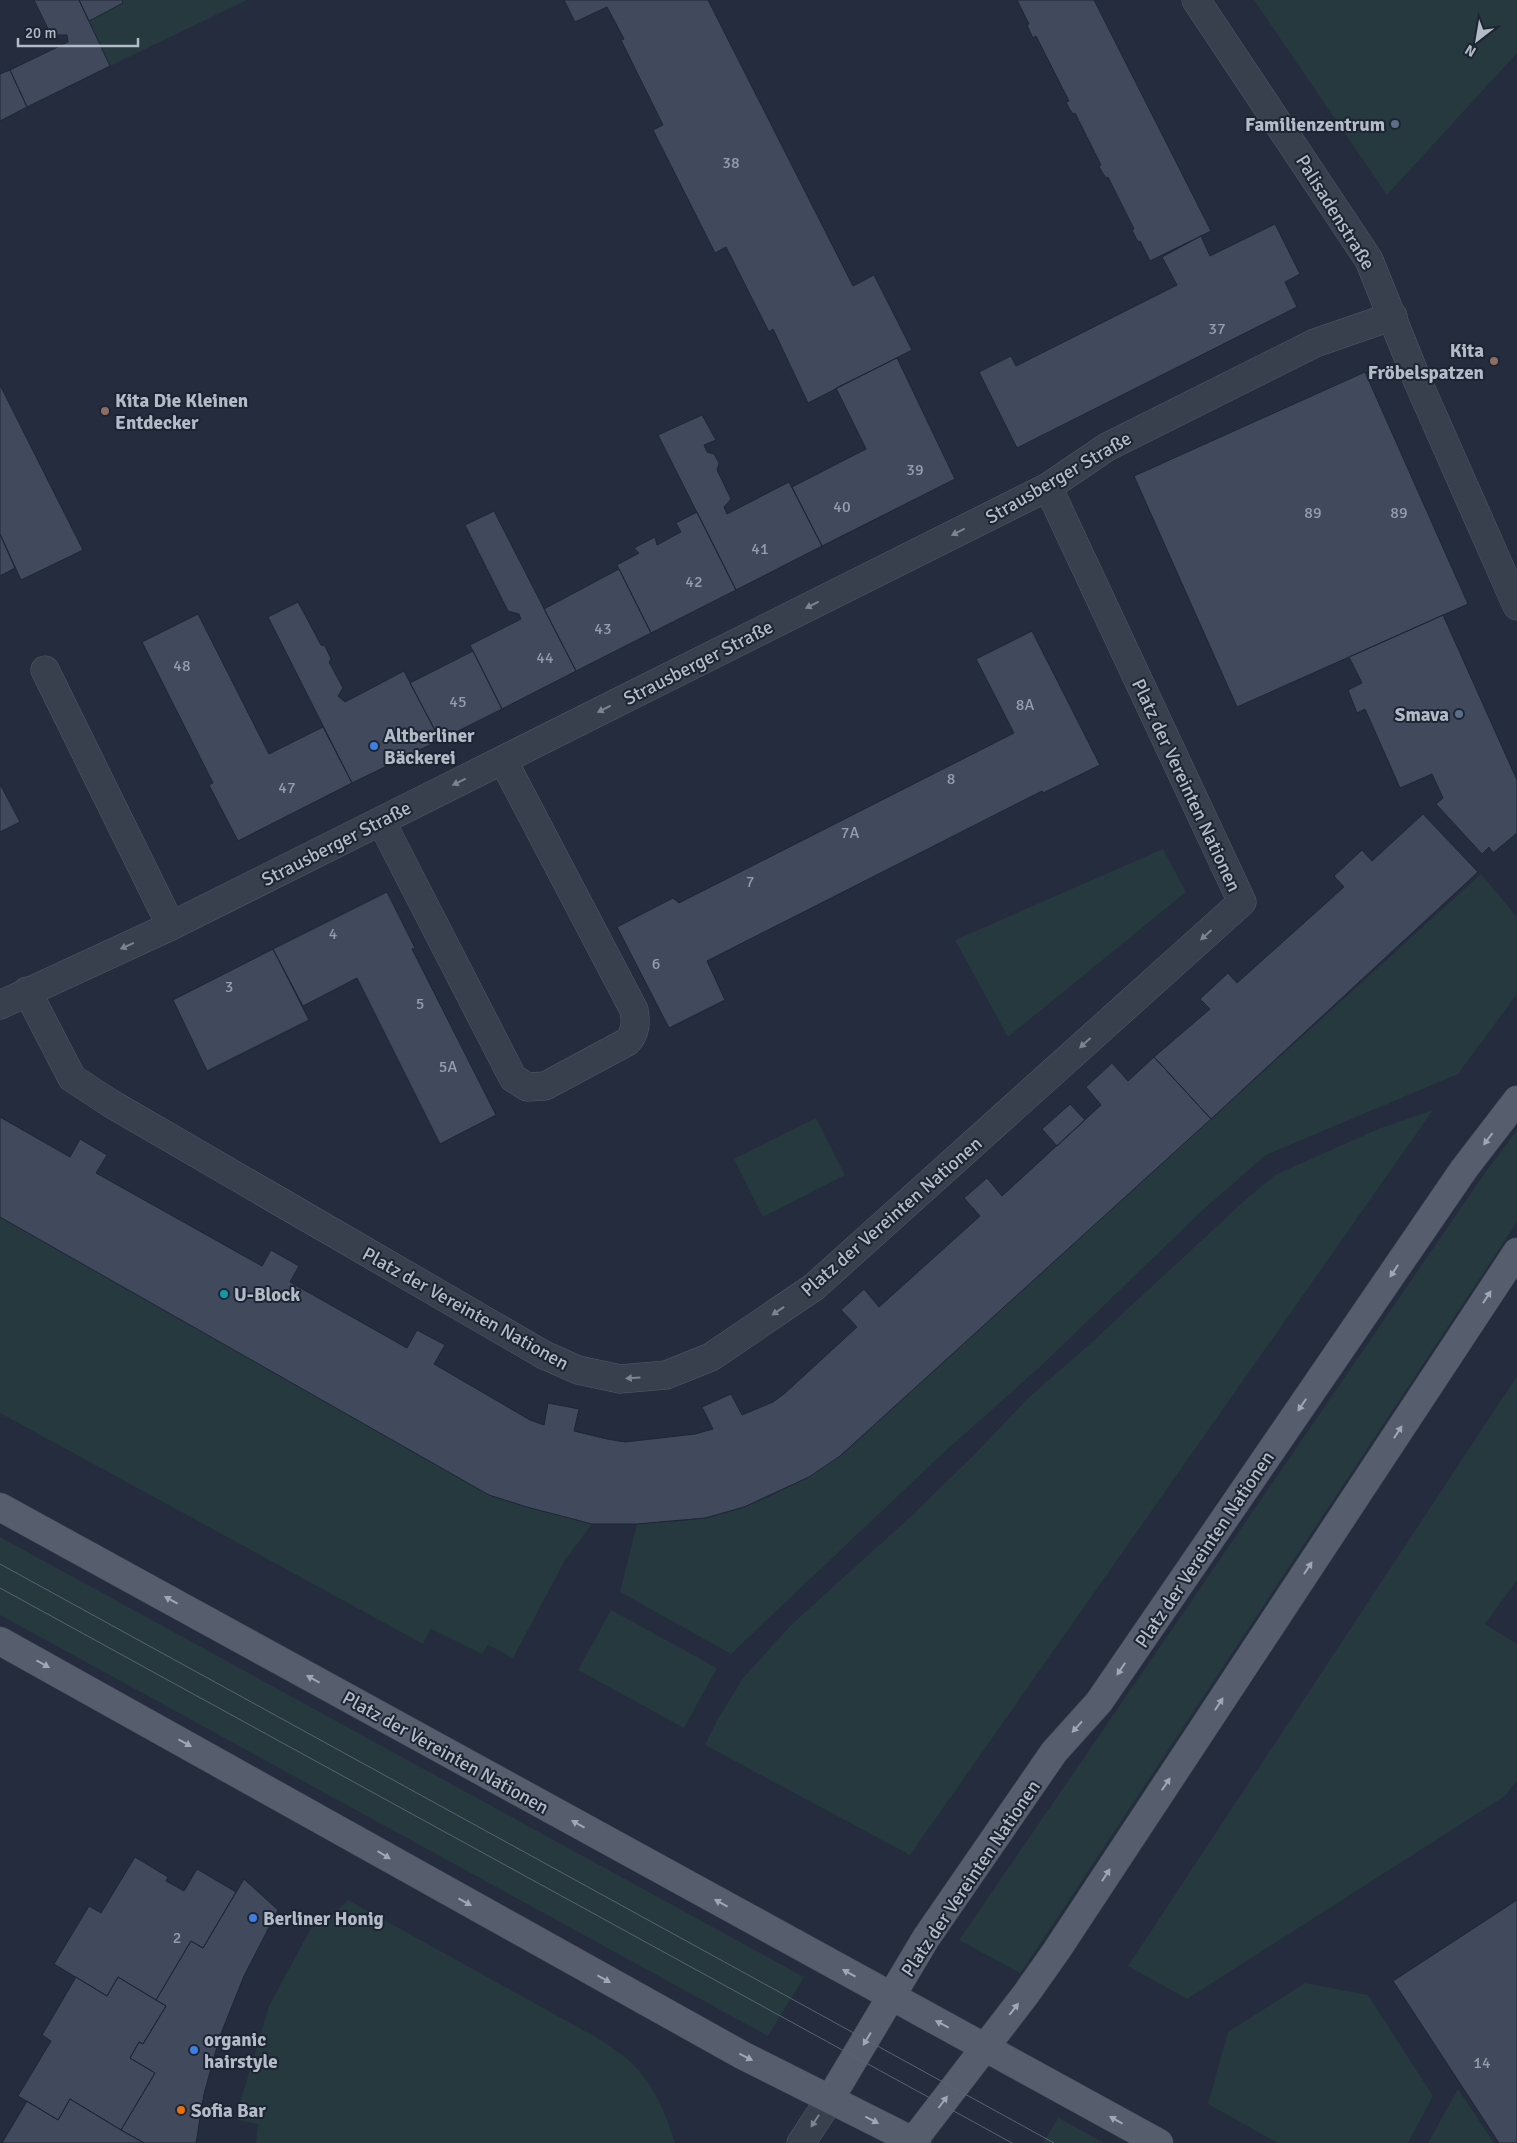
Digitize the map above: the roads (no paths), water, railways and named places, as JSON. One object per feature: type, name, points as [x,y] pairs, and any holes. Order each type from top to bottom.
[{"type":"main road","name":"Platz der Vereinten Nationen","points":[[830,2099],[926,1938],[1048,1760],[1099,1702],[1464,1169],[1517,1100]]},
{"type":"main road","points":[[0,1640],[347,1833],[561,1956],[742,2055],[914,2142],[1057,1950],[1517,1252]]},
{"type":"main road","name":"Platz der Vereinten Nationen","points":[[0,1507],[1159,2143]]},
{"type":"street","name":"Palisadenstraße","points":[[1196,0],[1362,249],[1393,316],[1418,382],[1517,606]]},
{"type":"street","name":"Strausberger Straße","points":[[0,1005],[171,926],[1048,487],[1107,447],[1306,347],[1393,316]]},
{"type":"street","name":"Platz der Vereinten Nationen","points":[[27,991],[72,1078],[110,1104],[544,1355],[578,1370],[620,1379],[666,1375],[711,1357],[814,1287],[1242,902],[1048,487]]},
{"type":"street","points":[[45,670],[171,926]]},
{"type":"street","points":[[381,820],[513,1078],[527,1087],[545,1086],[627,1042],[634,1031],[634,1010],[503,760]]},
{"type":"street","name":"Platz der Vereinten Nationen","points":[[801,2143],[830,2099]]},
{"type":"tram line","points":[[0,1564],[1054,2143]]},
{"type":"tram line","points":[[0,1588],[1012,2143]]},
{"type":"place","name":"Familienzentrum","points":[[1395,124]]},
{"type":"place","name":"Kita Fröbelspatzen","points":[[1494,361]]},
{"type":"place","name":"Kita Die Kleinen Entdecker","points":[[105,411]]},
{"type":"place","name":"Smava","points":[[1459,714]]},
{"type":"place","name":"Altberliner Bäckerei","points":[[374,746]]},
{"type":"place","name":"U-Block","points":[[224,1294]]},
{"type":"place","name":"Berliner Honig","points":[[253,1918]]},
{"type":"place","name":"organic hairstyle","points":[[194,2050]]},
{"type":"place","name":"Sofia Bar","points":[[181,2110]]}]
